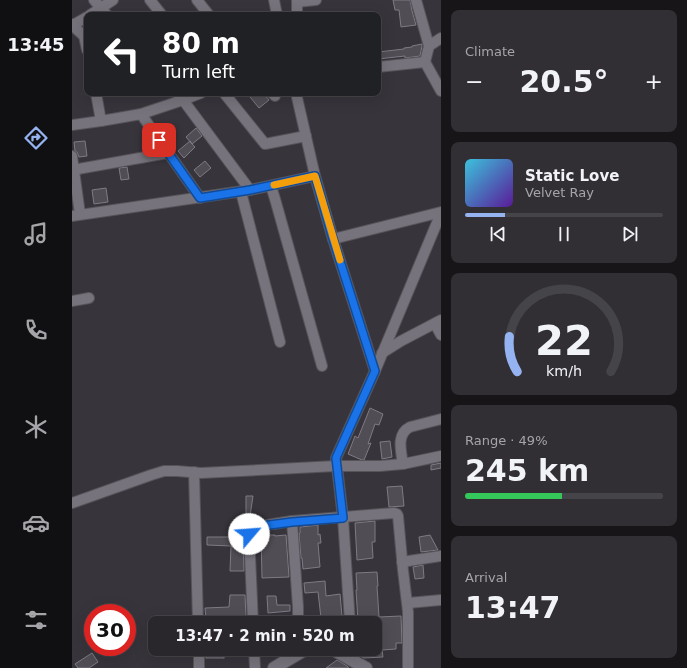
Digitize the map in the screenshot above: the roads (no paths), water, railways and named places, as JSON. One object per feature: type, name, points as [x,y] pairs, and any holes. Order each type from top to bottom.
[{"type":"street","points":[[94,0],[104,12],[113,0]]},
{"type":"street","points":[[150,0],[160,12]]},
{"type":"street","points":[[196,0],[206,12]]},
{"type":"street","points":[[274,0],[276,12]]},
{"type":"street","points":[[297,12],[297,1],[316,0]]},
{"type":"street","points":[[416,0],[429,46],[426,62],[441,91]]},
{"type":"street","points":[[84,18],[72,25],[84,36]]},
{"type":"street","points":[[429,46],[441,38]]},
{"type":"street","points":[[381,67],[426,62]]},
{"type":"street","points":[[97,96],[101,121]]},
{"type":"street","points":[[226,96],[265,144],[306,136]]},
{"type":"street","points":[[297,96],[315,176],[333,239],[375,371]]},
{"type":"street","points":[[72,125],[141,114],[180,97],[246,191],[280,342]]},
{"type":"street","points":[[141,114],[200,198]]},
{"type":"street","points":[[73,170],[168,153]]},
{"type":"street","points":[[72,156],[76,215],[246,191],[315,176]]},
{"type":"street","points":[[271,186],[322,366]]},
{"type":"street","points":[[333,239],[441,212]]},
{"type":"street","points":[[350,616],[343,518],[336,458],[375,371],[441,212]]},
{"type":"street","points":[[72,301],[89,298]]},
{"type":"street","points":[[382,353],[401,341],[438,322],[441,335]]},
{"type":"street","points":[[403,464],[400,441],[402,434],[410,427],[441,419]]},
{"type":"street","points":[[72,503],[164,471],[226,472],[336,466],[380,466],[403,464],[441,456]]},
{"type":"street","points":[[194,472],[198,616]]},
{"type":"street","points":[[253,616],[250,531],[254,527],[390,513],[397,514],[408,603],[408,668]]},
{"type":"street","points":[[292,522],[298,616]]},
{"type":"street","points":[[402,562],[441,556]]},
{"type":"street","points":[[408,603],[441,600]]},
{"type":"street","points":[[199,656],[199,668]]},
{"type":"street","points":[[254,656],[255,668]]},
{"type":"street","points":[[274,668],[292,656]]},
{"type":"street","points":[[354,656],[366,668]]}]
